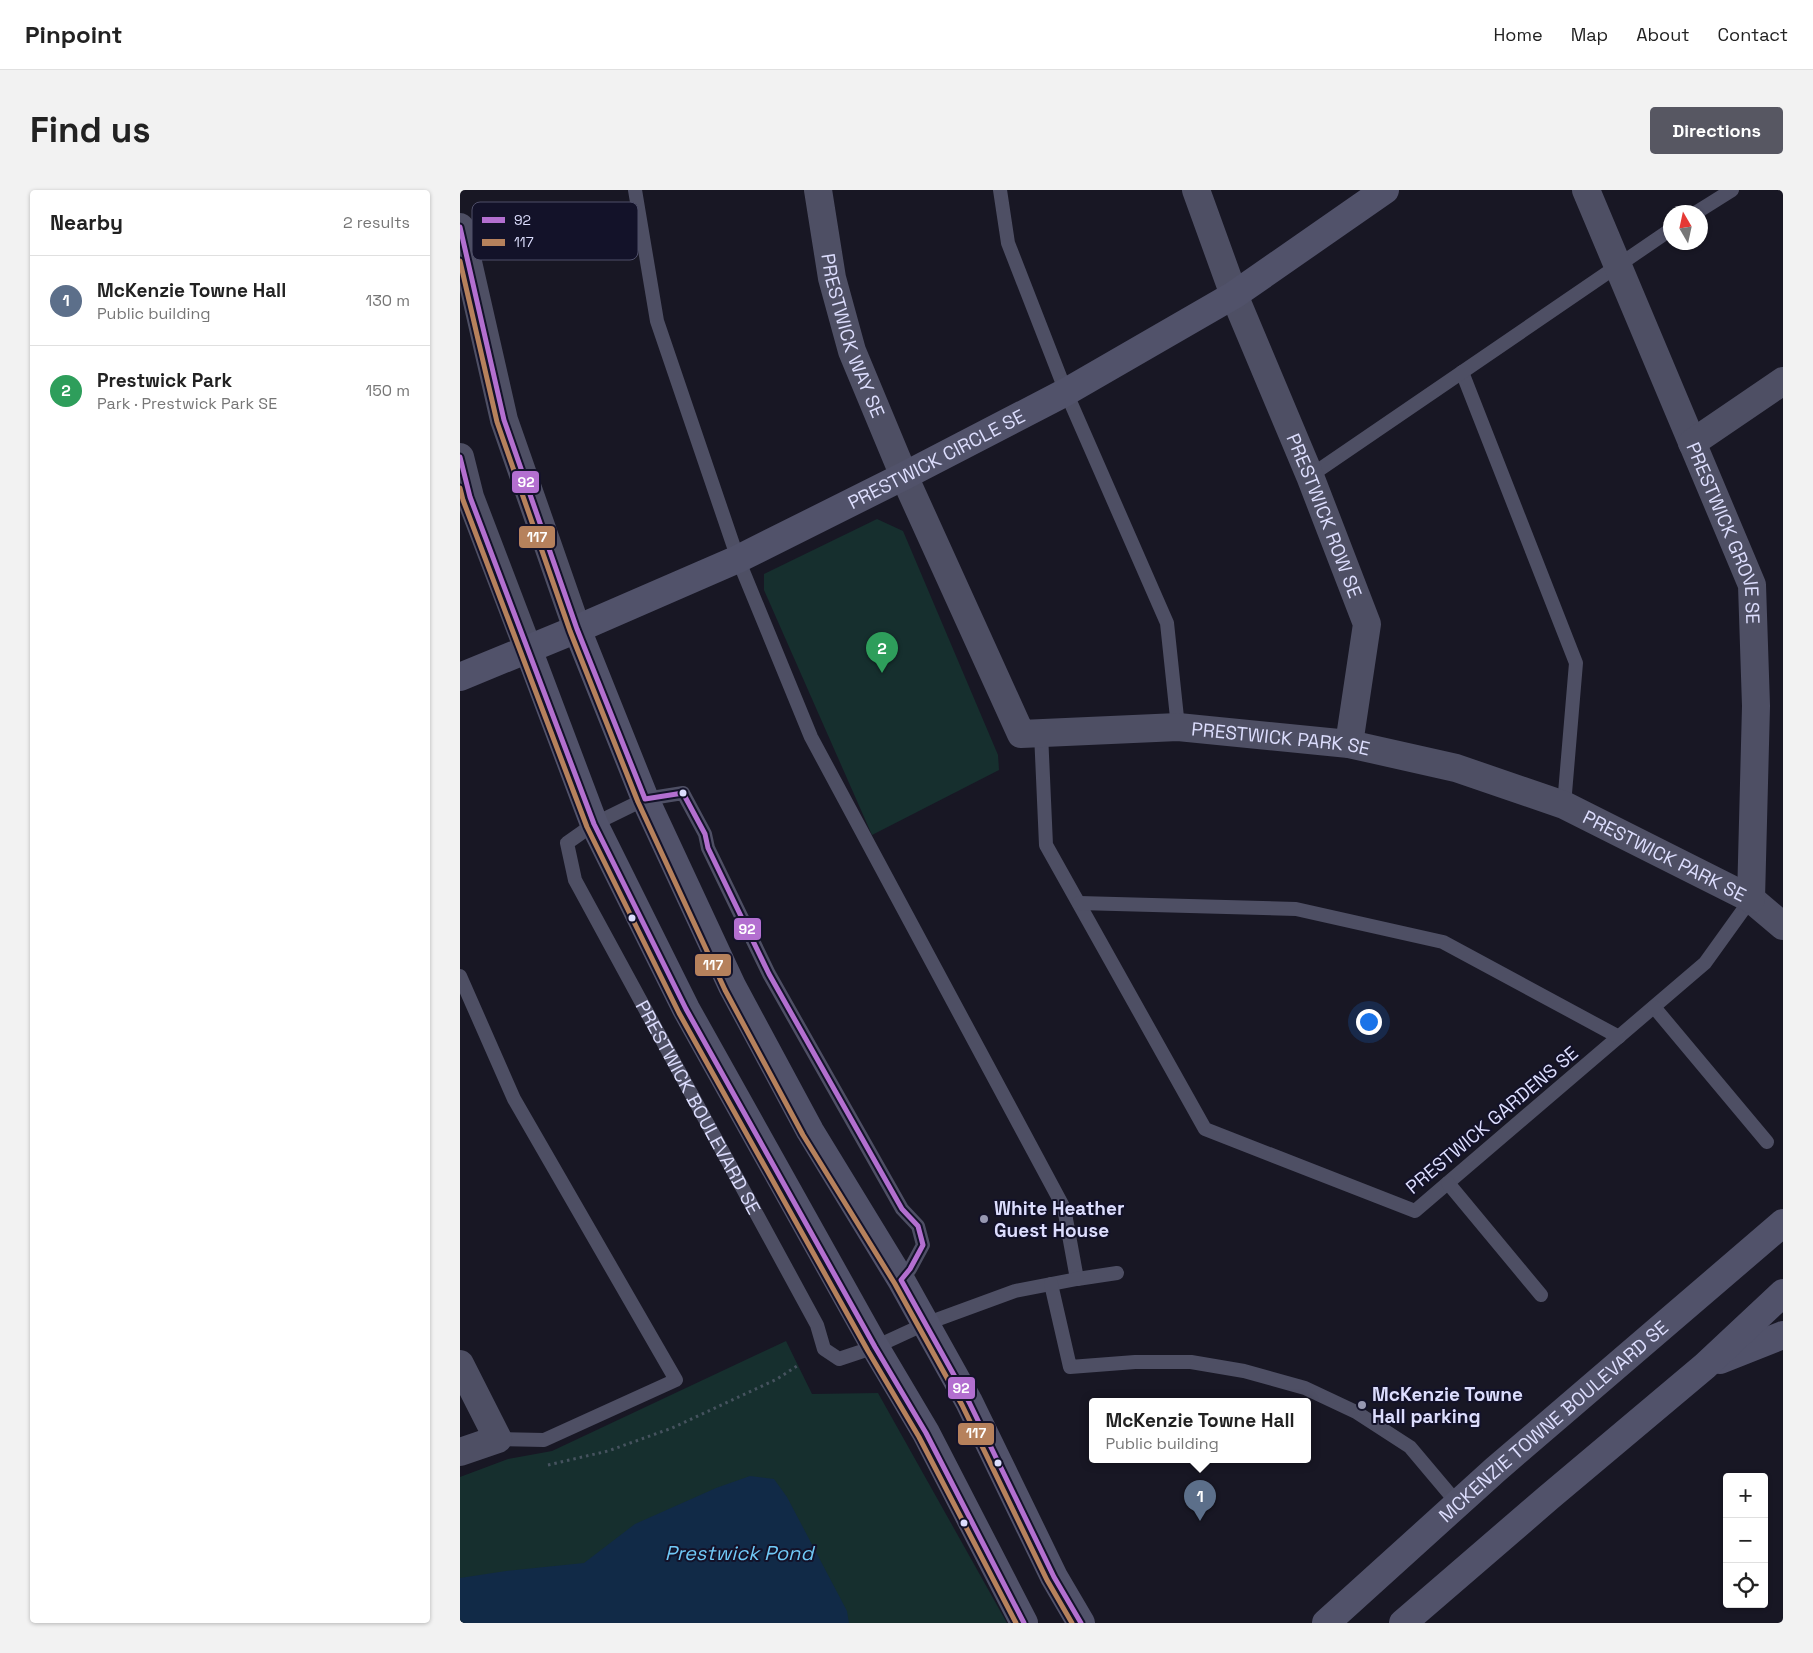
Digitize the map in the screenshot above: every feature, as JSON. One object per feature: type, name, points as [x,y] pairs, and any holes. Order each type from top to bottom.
[{"type":"street","name":"PRESTWICK WAY SE","points":[[818,190],[832,278],[852,351],[904,476]]},
{"type":"street","name":"PRESTWICK ROW SE","points":[[1196,190],[1234,295],[1310,476],[1367,624],[1349,744]]},
{"type":"street","name":"PRESTWICK CIRCLE SE","points":[[460,677],[577,629],[738,559],[1066,392],[1234,295],[1385,190]]},
{"type":"street","name":"PRESTWICK GROVE SE","points":[[1586,190],[1616,266],[1752,585],[1756,706],[1751,899]]},
{"type":"street","points":[[460,227],[504,420],[577,629],[644,799],[736,994],[810,1131],[901,1280],[969,1402],[1054,1577],[1081,1623]]},
{"type":"street","points":[[1692,443],[1783,381]]},
{"type":"street","name":"PRESTWICK BOULEVARD SE","points":[[460,457],[470,497],[594,824],[686,1009],[875,1347],[926,1433],[1024,1623]]},
{"type":"street","name":"PRESTWICK PARK SE","points":[[904,476],[1021,734],[1178,727],[1349,744],[1456,768],[1564,806],[1751,899],[1783,926]]},
{"type":"street","name":"MCKENZIE TOWNE BOULEVARD SE","points":[[1326,1623],[1458,1504],[1781,1228]]},
{"type":"street","points":[[1403,1623],[1705,1366],[1783,1293]]},
{"type":"street","points":[[1705,1366],[1783,1335]]},
{"type":"street","points":[[460,1364],[498,1439],[460,1452]]},
{"type":"lane","points":[[1000,190],[1008,243],[1066,392],[1167,624],[1178,727]]},
{"type":"lane","points":[[1708,206],[1732,190]]},
{"type":"lane","points":[[638,208],[657,321],[738,559],[811,736],[1064,1208],[1077,1279]]},
{"type":"lane","points":[[1310,476],[1663,235]]},
{"type":"lane","points":[[1462,372],[1576,663],[1564,806]]},
{"type":"lane","name":"PRESTWICK GARDENS SE","points":[[1041,733],[1046,845],[1205,1129],[1415,1211],[1705,963],[1751,899]]},
{"type":"lane","name":"PRESTWICK BOULEVARD SE","points":[[875,1347],[839,1359],[824,1348],[817,1325],[575,880],[567,843],[594,824],[644,799],[683,793],[705,834],[708,848],[769,974],[902,1209],[918,1226],[923,1245],[910,1270],[901,1280]]},
{"type":"lane","points":[[1079,903],[1296,909],[1443,942],[1619,1037]]},
{"type":"lane","points":[[460,976],[514,1099],[676,1380],[544,1440],[498,1439]]},
{"type":"lane","points":[[1654,1007],[1767,1142]]},
{"type":"lane","points":[[1448,1183],[1541,1295]]},
{"type":"lane","points":[[875,1347],[925,1324],[1015,1292],[1077,1279],[1117,1274]]},
{"type":"lane","points":[[1051,1284],[1070,1367],[1135,1362],[1191,1362],[1244,1371],[1305,1388],[1356,1412],[1410,1446],[1458,1504]]},
{"type":"path","points":[[548,1465],[608,1451],[672,1428],[777,1379],[797,1366]]},
{"type":"green space","points":[[877,519],[903,531],[998,755],[999,770],[872,835],[764,590],[764,574]]},
{"type":"green space","points":[[786,1341],[812,1394],[878,1393],[1007,1623],[460,1623],[460,1477],[508,1459],[552,1451]]},
{"type":"water","name":"Prestwick Pond","points":[[750,1476],[774,1479],[787,1497],[847,1611],[849,1623],[460,1623],[460,1578],[584,1563],[635,1524],[716,1488]]},
{"type":"transit line","name":"92","points":[[460,227],[504,420],[577,629],[645,799],[683,793],[705,834],[708,848],[769,974],[902,1209],[918,1226],[923,1245],[910,1269],[901,1280],[969,1402],[1054,1577],[1081,1623]]},
{"type":"transit line","name":"117","points":[[460,261],[497,422],[570,631],[638,802],[725,990],[803,1135],[895,1284],[962,1405],[1047,1580],[1072,1623]]},
{"type":"transit line","name":"92","points":[[460,457],[470,497],[594,824],[686,1009],[875,1347],[926,1433],[1024,1623]]},
{"type":"transit line","name":"117","points":[[460,488],[587,827],[679,1013],[868,1351],[919,1437],[1016,1623]]},
{"type":"place","name":"Prestwick Park","points":[[882,673]]},
{"type":"place","name":"White Heather Guest House","points":[[984,1219]]},
{"type":"place","name":"McKenzie Towne Hall parking","points":[[1362,1405]]},
{"type":"place","name":"McKenzie Towne Hall","points":[[1200,1521]]}]
